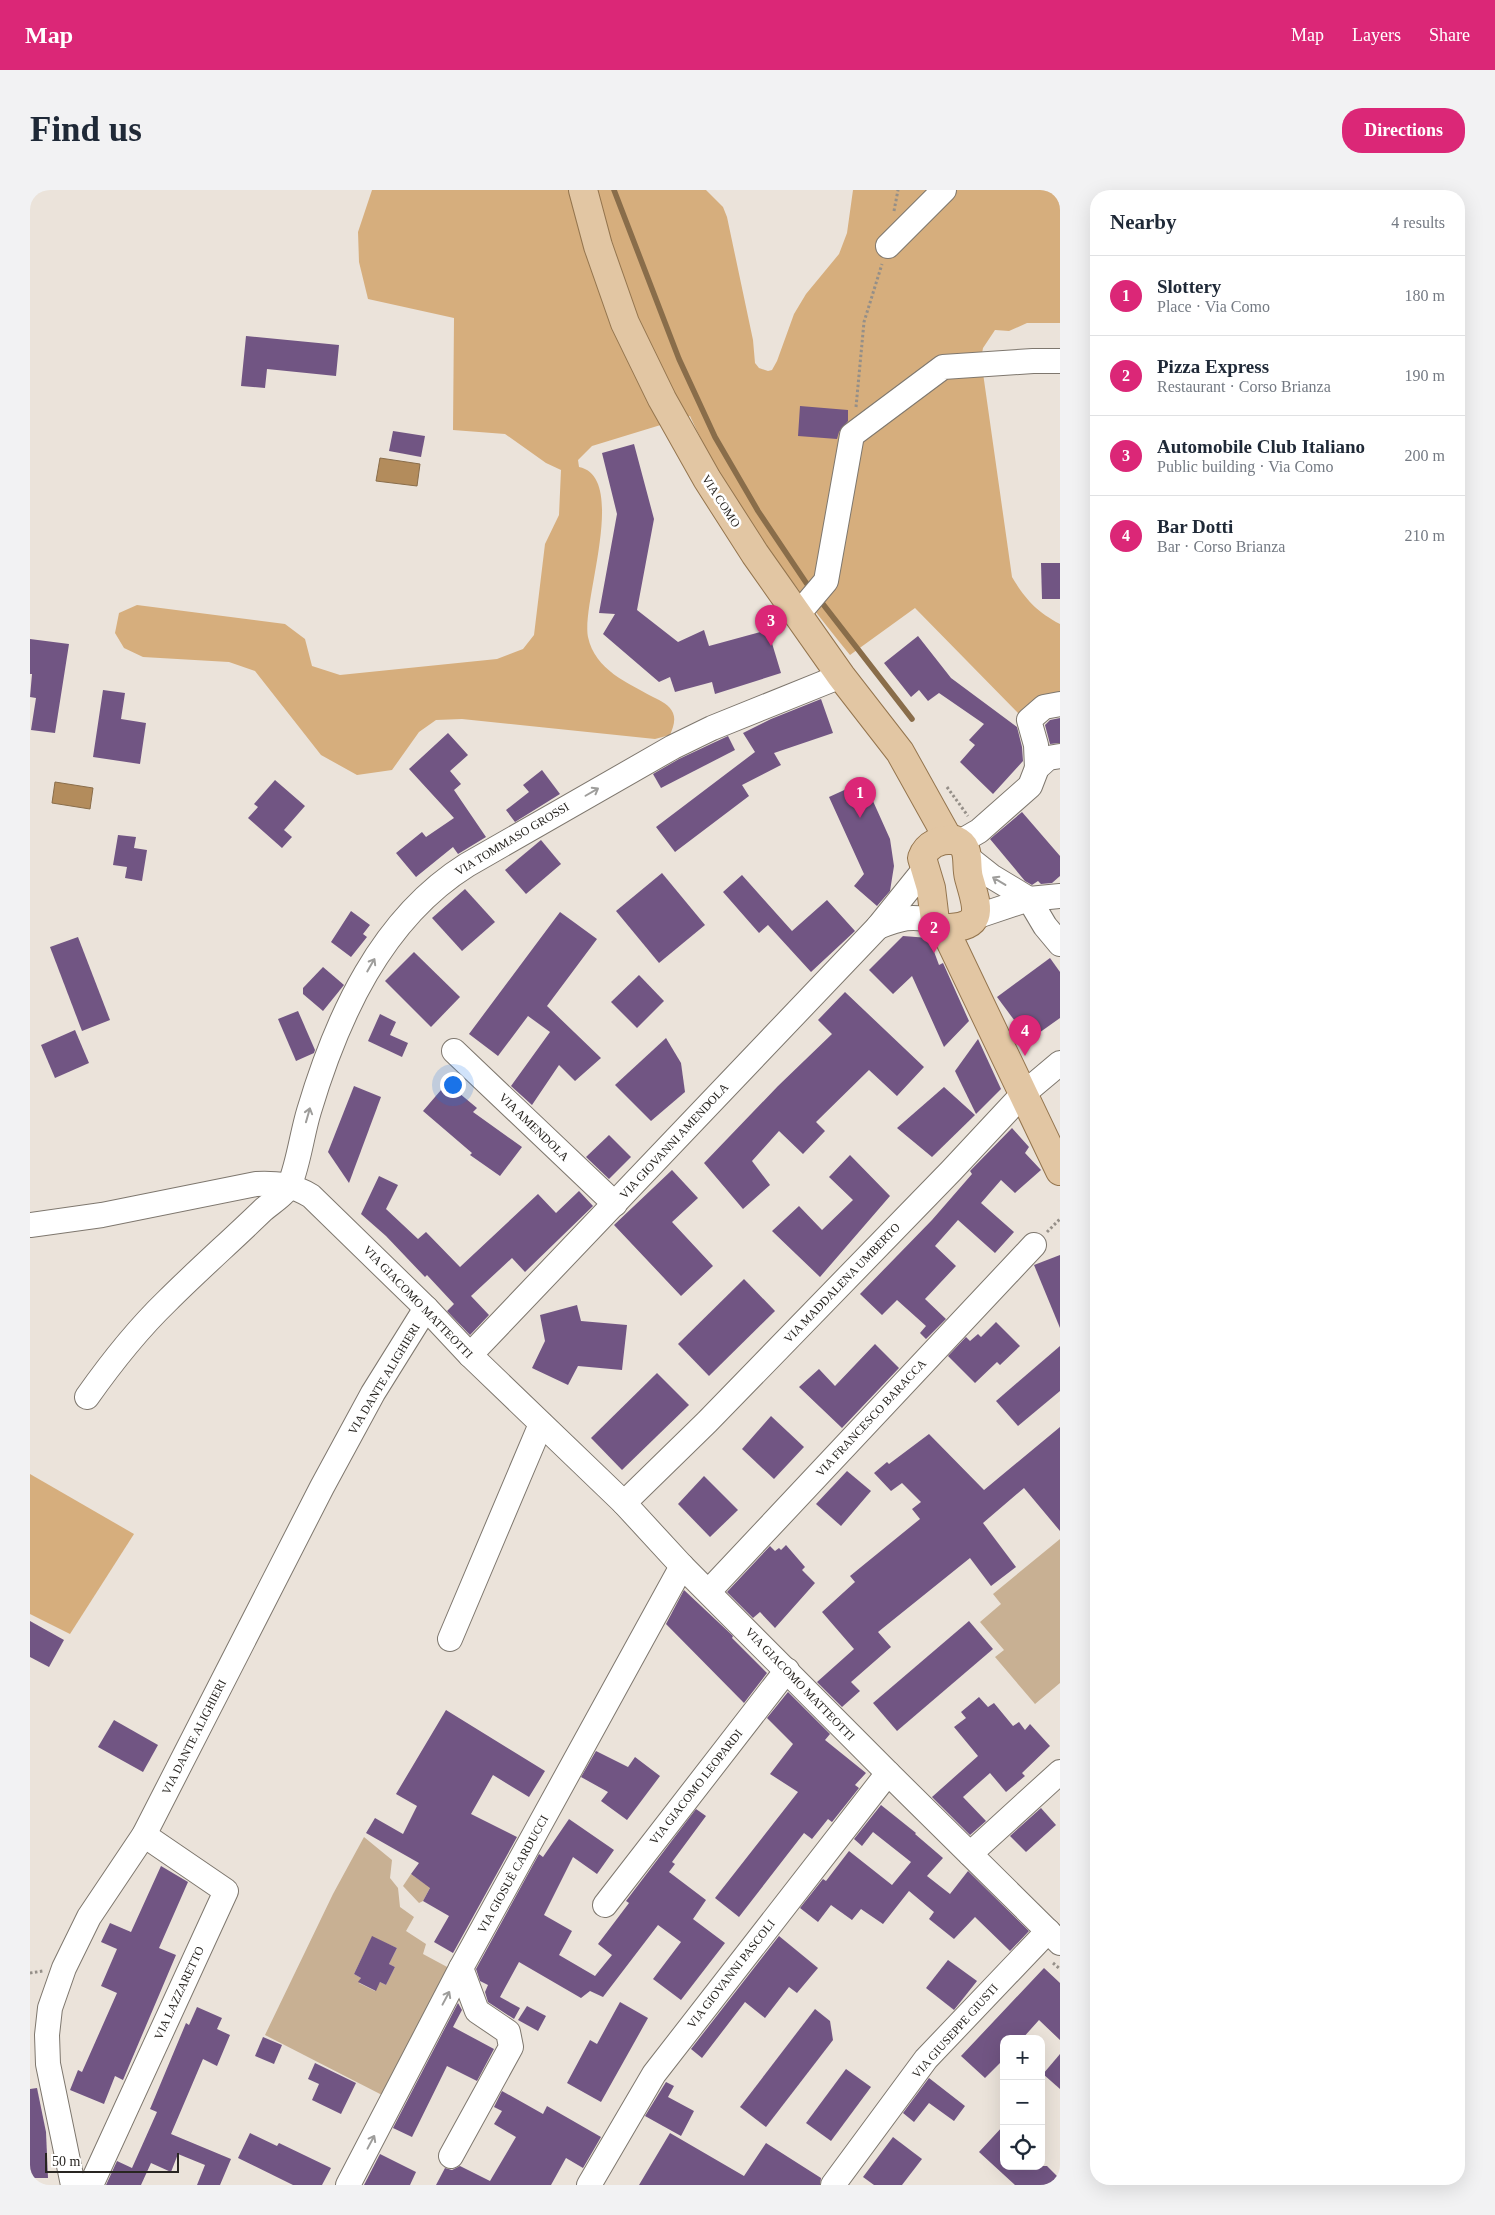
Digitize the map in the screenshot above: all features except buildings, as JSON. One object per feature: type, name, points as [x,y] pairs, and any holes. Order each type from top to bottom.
[{"type":"main road","name":"VIA COMO","points":[[583,190],[598,246],[625,323],[662,400],[707,479],[755,554],[799,613],[841,676],[892,740],[916,781],[964,842]]},
{"type":"main road","name":"VIA COMO","points":[[916,781],[924,861],[931,888],[955,922]]},
{"type":"main road","points":[[924,861],[935,843],[964,842],[968,872],[976,901],[955,922],[969,979],[1060,1171]]},
{"type":"street","points":[[888,246],[944,190]]},
{"type":"street","points":[[799,613],[826,581],[852,435],[943,367],[1060,361]]},
{"type":"street","name":"VIA TOMMASO GROSSI","points":[[290,1186],[315,1091],[340,1026],[375,958],[404,918],[430,893],[460,869],[645,762],[694,736],[841,676]]},
{"type":"street","points":[[1053,935],[1030,899],[991,876],[964,842],[1030,786],[1037,768],[1036,745],[1030,720],[1044,707],[1060,704]]},
{"type":"street","points":[[1037,768],[1048,758],[1060,756]]},
{"type":"street","name":"VIA GIOVANNI AMENDOLA","points":[[470,1356],[878,927],[924,861]]},
{"type":"street","points":[[955,922],[1002,910],[1030,899],[1060,896]]},
{"type":"street","points":[[1002,910],[1053,935]]},
{"type":"street","name":"VIA GIOVANNI AMENDOLA","points":[[878,927],[902,918],[916,916],[955,922]]},
{"type":"street","name":"VIA AMENDOLA","points":[[454,1050],[615,1204]]},
{"type":"street","name":"VIA MADDALENA UMBERTO","points":[[624,1503],[707,1422],[931,1192],[1023,1094],[1060,1063]]},
{"type":"street","name":"VIA GIACOMO MATTEOTTI","points":[[30,1225],[102,1215],[248,1185],[270,1183],[290,1186],[319,1202],[426,1308],[470,1356],[624,1503],[682,1566],[1054,1937]]},
{"type":"street","points":[[87,1397],[109,1366],[150,1318],[290,1186]]},
{"type":"street","name":"VIA FRANCESCO BARACCA","points":[[709,1592],[1034,1245]]},
{"type":"street","name":"VIA DANTE ALIGHIERI","points":[[72,2185],[48,2064],[47,2035],[50,2008],[64,1968],[89,1917],[144,1835],[322,1487],[373,1393],[426,1308]]},
{"type":"street","points":[[450,1639],[541,1424]]},
{"type":"street","name":"VIA GIOSUÈ CARDUCCI","points":[[348,2185],[461,1968],[682,1566]]},
{"type":"street","name":"VIA GIACOMO LEOPARDI","points":[[605,1905],[786,1670]]},
{"type":"street","points":[[970,1854],[1060,1772]]},
{"type":"street","name":"VIA GIOVANNI PASCOLI","points":[[589,2185],[654,2074],[888,1773]]},
{"type":"street","name":"VIA LAZZARETTO","points":[[91,2185],[226,1891],[144,1835]]},
{"type":"street","name":"VIA GIUSEPPE GIUSTI","points":[[840,2183],[926,2059],[1054,1937]]},
{"type":"street","points":[[451,2156],[511,2047],[508,2032],[477,2011],[461,1968]]},
{"type":"path","points":[[852,435],[864,322],[888,246]]},
{"type":"path","points":[[944,783],[964,842]]},
{"type":"shaded area","points":[[372,190],[706,190],[723,207],[727,217],[753,340],[755,363],[759,368],[768,371],[772,370],[777,361],[794,314],[806,294],[839,254],[847,233],[853,190],[1060,190],[1060,323],[1027,323],[1009,331],[995,330],[983,348],[981,359],[1012,577],[1032,604],[1060,624],[1060,708],[1020,715],[915,608],[850,655],[784,570],[742,511],[723,480],[690,416],[592,446],[578,460],[579,467],[593,476],[601,493],[600,543],[588,620],[588,637],[592,648],[605,667],[623,681],[670,708],[674,718],[670,735],[655,739],[462,719],[436,720],[419,732],[392,770],[357,775],[321,755],[255,671],[229,662],[143,657],[124,648],[115,633],[119,613],[137,605],[285,624],[305,639],[312,666],[340,675],[497,659],[523,649],[534,635],[545,544],[559,515],[561,470],[546,463],[505,434],[453,430],[454,318],[368,299],[359,262],[358,232]]},
{"type":"shaded area","points":[[380,458],[420,464],[417,486],[376,481]]},
{"type":"shaded area","points":[[55,782],[93,788],[90,809],[52,803]]},
{"type":"shaded area","points":[[30,1474],[134,1534],[70,1634],[30,1614]]},
{"type":"shaded area","points":[[1060,1539],[1060,1683],[1035,1704],[995,1657],[1004,1650],[980,1622],[1001,1604],[993,1594]]},
{"type":"shaded area","points":[[364,1837],[392,1860],[390,1878],[398,1888],[400,1907],[414,1917],[406,1931],[426,1944],[423,1954],[449,1968],[382,2095],[265,2035],[333,1894]],"holes":[[[372,1937],[397,1948],[389,1964],[395,1967],[386,1985],[380,1982],[375,1991],[359,1983],[361,1978],[354,1974]]]},
{"type":"shaded area","points":[[423,1862],[439,1871],[423,1901],[419,1903],[403,1886],[411,1874],[425,1884],[432,1874],[418,1864]]},
{"type":"waterway","points":[[614,190],[679,359],[715,437],[758,511],[811,590]]},
{"type":"waterway","points":[[819,599],[912,719]]},
{"type":"place","name":"Automobile Club Italiano","points":[[771,646]]},
{"type":"place","name":"Slottery","points":[[860,818]]},
{"type":"place","name":"Pizza Express","points":[[934,953]]},
{"type":"place","name":"Bar Dotti","points":[[1025,1056]]}]
